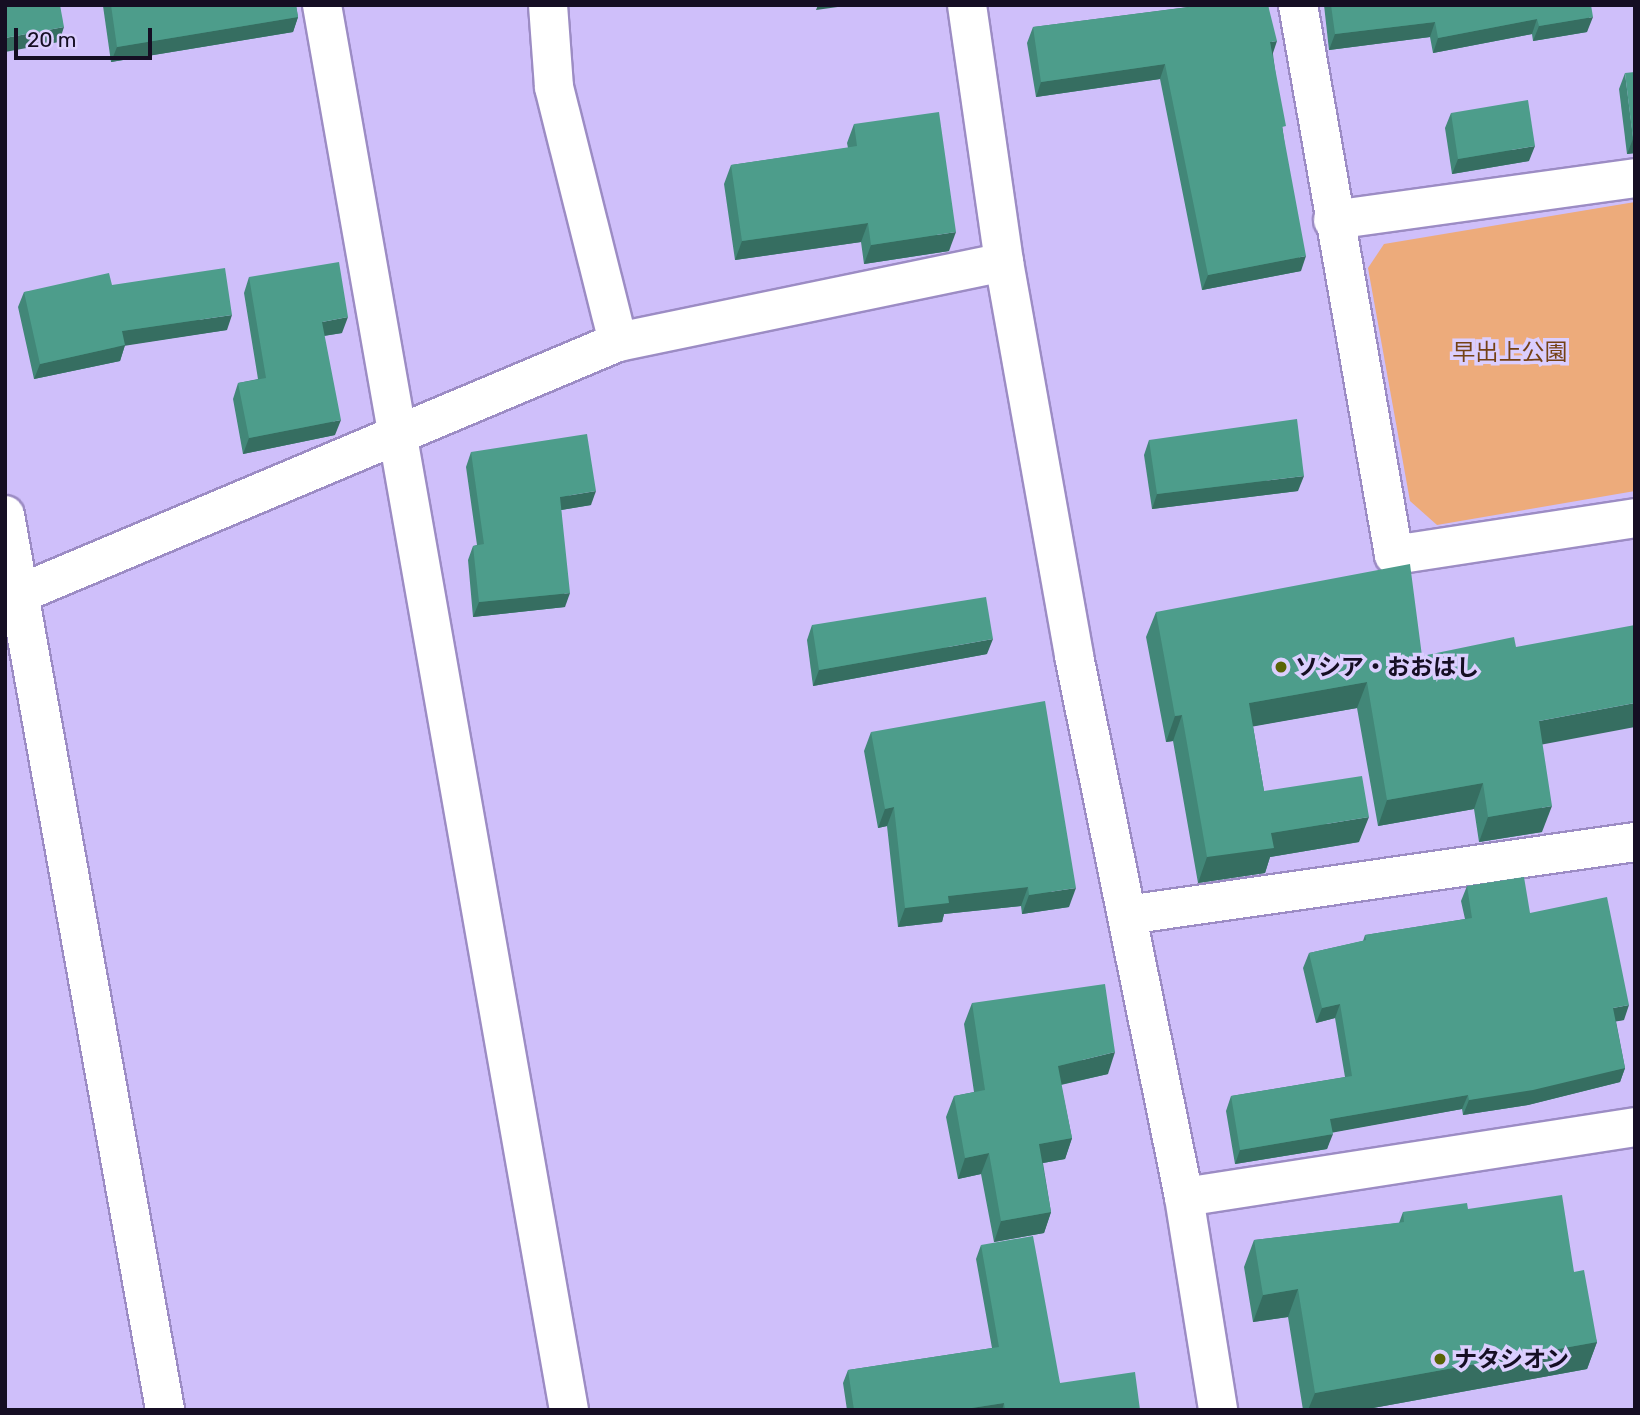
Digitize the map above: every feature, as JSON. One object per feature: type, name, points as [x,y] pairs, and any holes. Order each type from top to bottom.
[{"type":"street","points":[[322,5],[395,438],[569,1410]]},
{"type":"street","points":[[548,5],[554,88],[618,342]]},
{"type":"street","points":[[967,5],[1004,262],[1074,656],[1184,1197],[1218,1410]]},
{"type":"street","points":[[1298,5],[1333,220],[1394,555],[1635,518]]},
{"type":"street","points":[[1333,220],[1635,178]]},
{"type":"street","points":[[12,597],[618,342],[1004,262]]},
{"type":"street","points":[[5,515],[12,597],[165,1410]]},
{"type":"street","points":[[1127,915],[1635,842]]},
{"type":"street","points":[[1184,1197],[1635,1127]]},
{"type":"green space","name":"早出上公園","points":[[1635,202],[1635,491],[1437,525],[1410,501],[1368,268],[1384,244]]},
{"type":"building","points":[[5,5],[60,5],[64,27],[5,38]]},
{"type":"building","points":[[111,5],[296,5],[298,17],[117,47]]},
{"type":"building","points":[[1205,5],[1268,5],[1277,41],[1270,42],[1286,126],[1282,127],[1306,256],[1208,275],[1165,64],[1041,82],[1033,27]]},
{"type":"building","points":[[1331,5],[1591,5],[1593,17],[1539,26],[1537,19],[1438,38],[1435,22],[1335,34]]},
{"type":"building","points":[[1635,72],[1635,139],[1633,139],[1625,73]]},
{"type":"building","points":[[1528,100],[1535,146],[1458,159],[1451,113]]},
{"type":"building","points":[[939,112],[956,232],[871,245],[868,223],[742,241],[731,165],[857,146],[854,124]]},
{"type":"building","points":[[339,262],[348,317],[322,322],[341,420],[249,438],[238,383],[266,378],[249,277]]},
{"type":"building","points":[[225,268],[232,315],[122,331],[125,345],[40,364],[24,292],[109,273],[112,285]]},
{"type":"building","points":[[1297,419],[1304,476],[1157,494],[1149,440]]},
{"type":"building","points":[[587,434],[596,491],[560,497],[570,593],[479,602],[473,546],[484,544],[471,452]]},
{"type":"building","points":[[1410,564],[1422,656],[1514,637],[1516,647],[1635,625],[1635,703],[1539,721],[1552,806],[1488,817],[1483,783],[1387,800],[1367,682],[1249,703],[1264,791],[1362,776],[1369,817],[1271,833],[1274,848],[1207,857],[1182,715],[1175,716],[1156,612]]},
{"type":"building","points":[[986,597],[993,639],[819,670],[812,625]]},
{"type":"building","points":[[1045,701],[1076,888],[1029,895],[1028,887],[948,896],[949,903],[905,908],[894,807],[885,809],[871,732]]},
{"type":"building","points":[[1524,877],[1530,913],[1607,897],[1629,1005],[1613,1008],[1625,1068],[1533,1090],[1469,1100],[1468,1095],[1330,1119],[1333,1134],[1240,1150],[1231,1096],[1352,1076],[1340,1004],[1322,1008],[1309,953],[1366,940],[1365,935],[1472,918],[1467,886]]},
{"type":"building","points":[[1105,984],[1115,1052],[1058,1066],[1072,1138],[1039,1144],[1051,1212],[1001,1221],[989,1153],[965,1158],[954,1096],[985,1090],[972,1003]]},
{"type":"building","points":[[1562,1195],[1574,1272],[1584,1270],[1597,1342],[1315,1393],[1298,1289],[1263,1295],[1254,1240],[1404,1222],[1403,1212],[1467,1203],[1468,1209]]},
{"type":"building","points":[[1033,1236],[1060,1383],[1135,1372],[1140,1410],[1005,1410],[1004,1403],[959,1410],[854,1410],[848,1370],[999,1347],[981,1245]]},
{"type":"place","name":"ソシア・おおはし","points":[[1281,667]]},
{"type":"place","name":"ナタシオン","points":[[1440,1359]]}]
